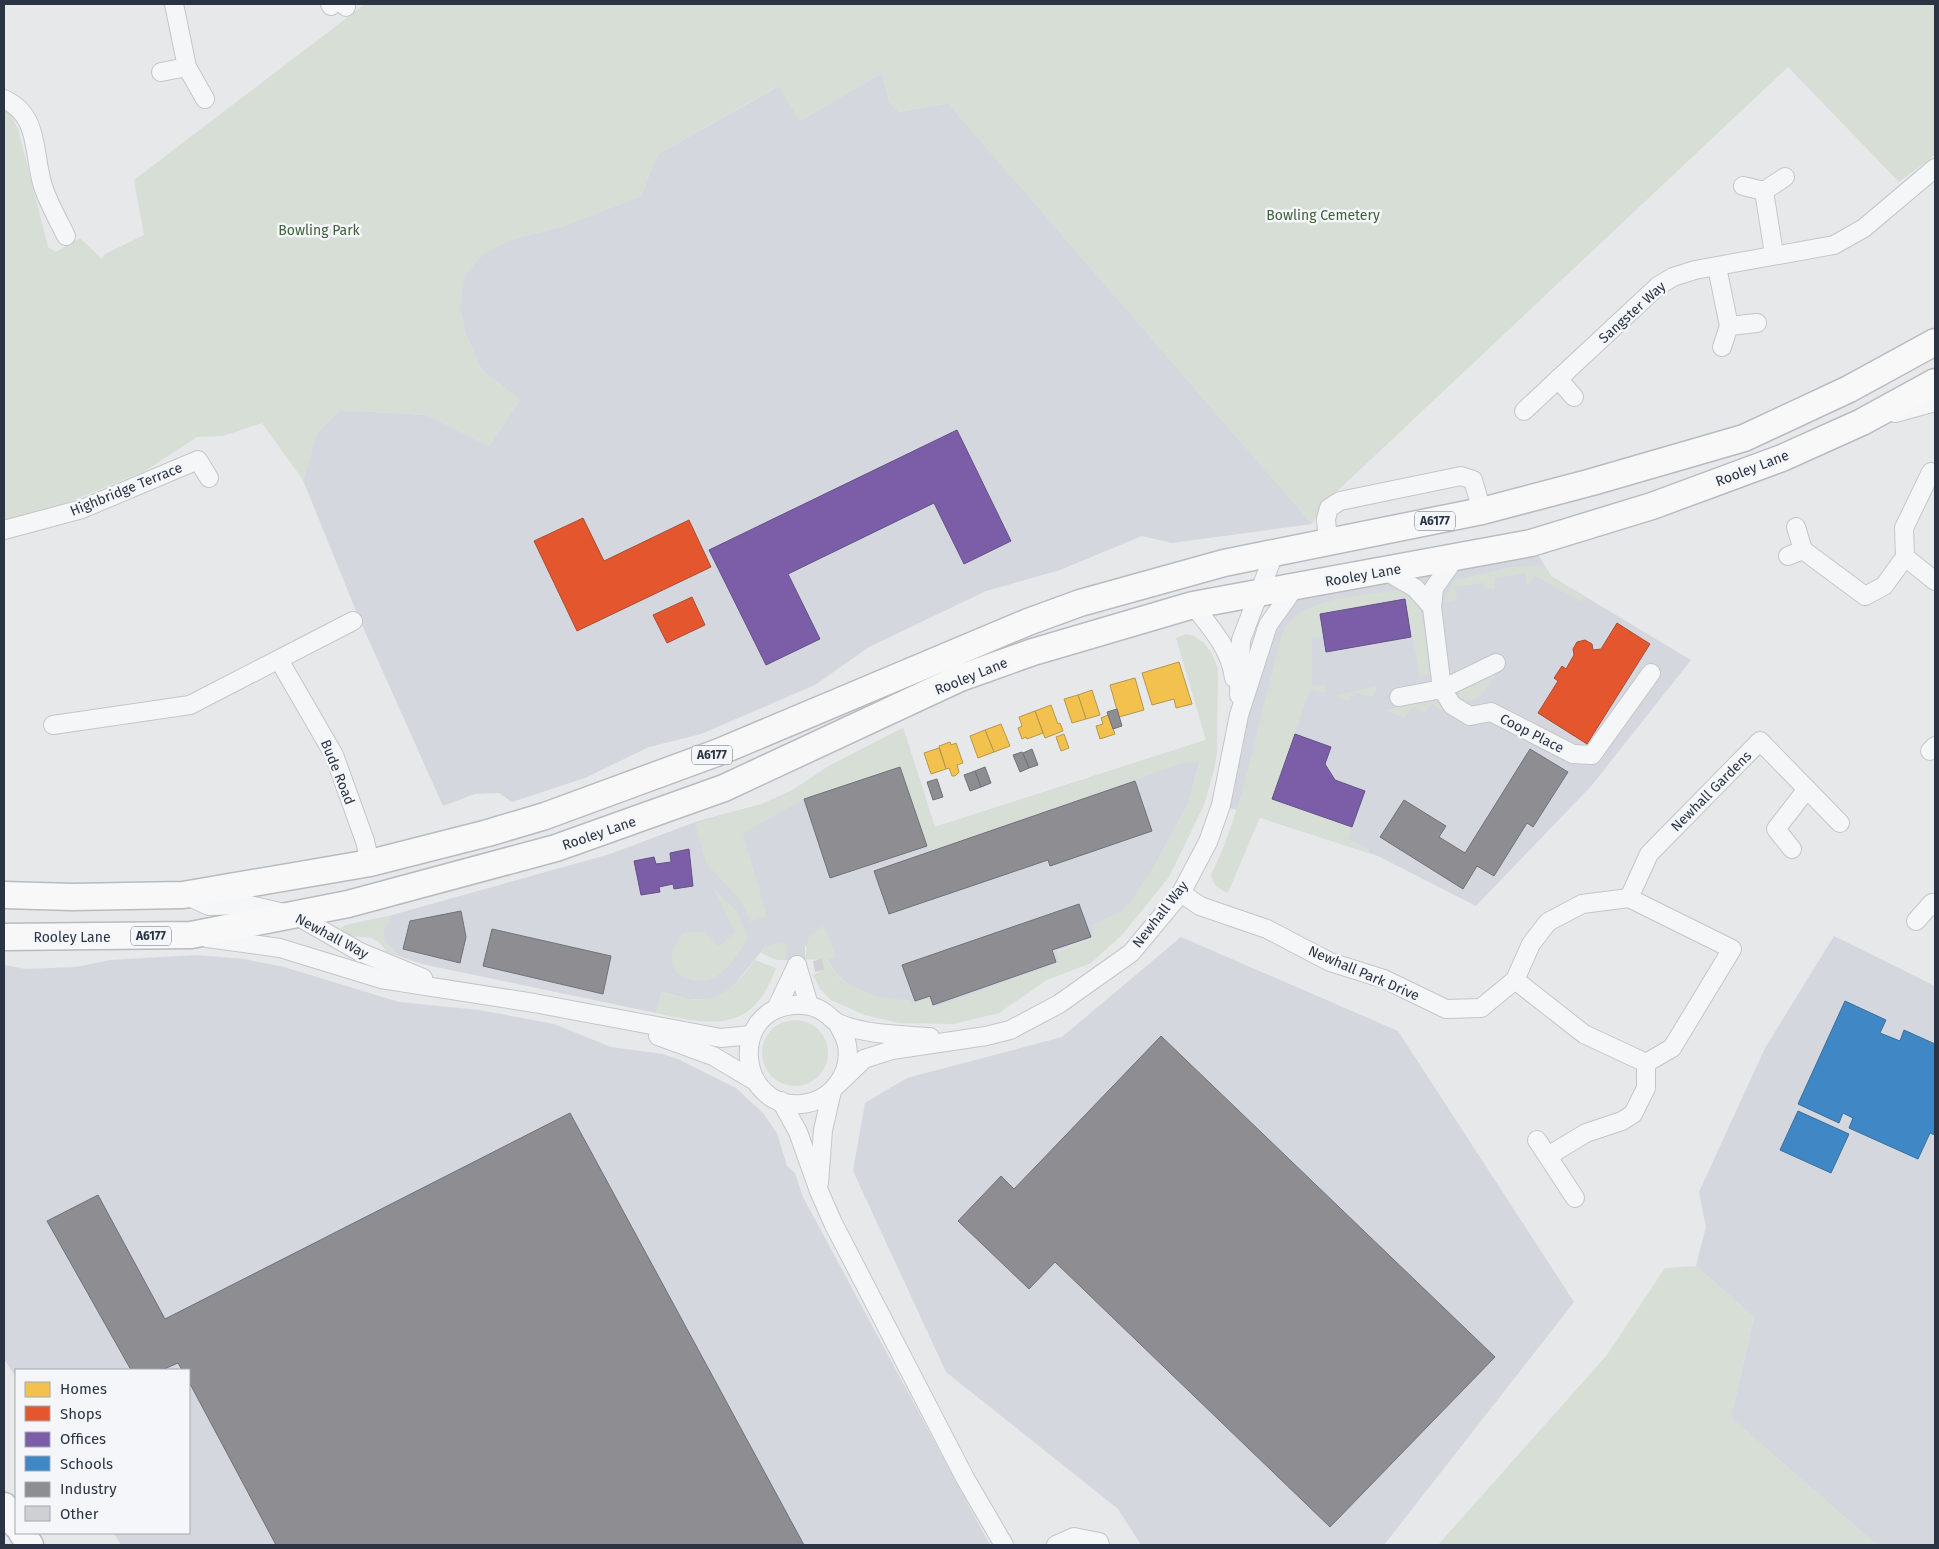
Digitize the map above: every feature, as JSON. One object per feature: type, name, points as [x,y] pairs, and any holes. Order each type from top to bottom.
[{"type":"highway","name":"Rooley Lane","points":[[4,895],[72,897],[183,894],[370,862],[488,833],[536,818],[710,756],[1028,622],[1080,603],[1224,563],[1328,544],[1482,511],[1592,482],[1744,438],[1849,389],[1935,342]]},
{"type":"highway","name":"Rooley Lane","points":[[4,937],[191,936],[297,916],[556,848],[724,788],[960,678],[1050,647],[1193,605],[1531,543],[1652,506],[1782,458],[1862,422],[1935,382]]},
{"type":"highway","points":[[4,1506],[15,1523]]},
{"type":"highway","points":[[23,1534],[30,1545]]},
{"type":"street","points":[[174,4],[187,67],[205,99]]},
{"type":"street","points":[[161,72],[187,67]]},
{"type":"street","points":[[4,100],[25,113],[34,138],[42,184],[66,236]]},
{"type":"street","name":"Sangster Way","points":[[1524,411],[1658,286],[1673,277],[1695,270],[1834,244],[1864,228],[1934,171]]},
{"type":"street","points":[[1743,186],[1764,191],[1785,177]]},
{"type":"street","points":[[1764,191],[1774,254]]},
{"type":"street","points":[[1717,267],[1728,326],[1722,347]]},
{"type":"street","points":[[1728,326],[1757,322]]},
{"type":"street","points":[[1558,379],[1574,397]]},
{"type":"street","points":[[1862,422],[1935,402]]},
{"type":"street","name":"Highbridge Terrace","points":[[4,530],[82,509],[198,460],[209,478]]},
{"type":"street","points":[[1796,527],[1796,553],[1865,596],[1884,586],[1906,558],[1904,528],[1931,472]]},
{"type":"street","points":[[1328,544],[1326,519],[1329,508],[1340,501],[1461,476],[1473,480],[1482,511]]},
{"type":"street","name":"Newhall Way","points":[[1239,716],[1241,640],[1274,554]]},
{"type":"street","points":[[1442,689],[1432,607],[1434,588],[1455,558]]},
{"type":"street","points":[[1906,558],[1935,581]]},
{"type":"street","points":[[1386,571],[1415,588],[1432,607]]},
{"type":"street","name":"Newhall Way","points":[[568,1010],[682,1044],[713,1056],[755,1080],[763,1090],[781,1101],[798,1104],[809,1103],[835,1088],[864,1059],[892,1050],[986,1036],[1010,1030],[1059,1004],[1131,953],[1180,893],[1208,842],[1221,804],[1239,716],[1268,625],[1294,587]]},
{"type":"street","name":"Newhall Way","points":[[1193,605],[1217,635],[1232,662],[1239,716]]},
{"type":"street","points":[[53,726],[190,706],[353,621]]},
{"type":"street","name":"Bude Road","points":[[279,660],[334,755],[365,841],[370,862]]},
{"type":"street","points":[[1400,697],[1442,689],[1496,663]]},
{"type":"street","name":"Coop Place","points":[[1442,689],[1452,705],[1470,716],[1491,712],[1573,754],[1592,755],[1651,673]]},
{"type":"street","name":"Newhall Gardens","points":[[1629,898],[1649,854],[1760,742],[1840,823]]},
{"type":"street","points":[[1792,849],[1776,829],[1808,789]]},
{"type":"street","name":"Newhall Park Drive","points":[[1180,893],[1200,906],[1267,929],[1330,962],[1384,979],[1446,1009],[1481,1008],[1515,980],[1531,944],[1548,922],[1582,904],[1629,898]]},
{"type":"street","name":"Newhall Way","points":[[183,894],[209,906],[250,906],[297,916],[360,952],[449,989]]},
{"type":"street","points":[[1629,898],[1732,949],[1672,1048],[1646,1063]]},
{"type":"street","points":[[1916,921],[1930,900]]},
{"type":"street","name":"Newhall Way","points":[[191,936],[280,948],[381,979],[449,989],[721,1038],[751,1035]]},
{"type":"street","points":[[755,1080],[747,1055],[751,1035],[761,1020],[776,1010],[792,1004],[809,1005],[797,965],[776,1010]]},
{"type":"street","points":[[1515,980],[1584,1034],[1646,1063]]},
{"type":"street","name":"Newhall Way","points":[[809,1005],[823,1011],[838,1024],[886,1033],[929,1037],[986,1036]]},
{"type":"street","points":[[819,1192],[823,1130],[835,1088],[848,1062],[847,1044],[838,1024]]},
{"type":"street","points":[[1548,1156],[1586,1133],[1622,1121],[1633,1114],[1646,1088],[1646,1063]]},
{"type":"street","points":[[781,1101],[798,1132],[819,1192],[893,1341],[1004,1545]]},
{"type":"street","points":[[1537,1140],[1575,1198]]},
{"type":"street","points":[[1056,1545],[1074,1537],[1099,1542],[1100,1545]]},
{"type":"shaded area","points":[[882,73],[889,102],[899,112],[948,103],[1312,524],[1172,543],[1142,536],[1060,570],[986,591],[869,647],[815,685],[701,734],[649,747],[585,778],[512,802],[499,793],[475,794],[443,806],[358,616],[303,480],[317,433],[340,410],[427,415],[489,446],[520,400],[482,370],[466,335],[460,308],[464,276],[484,253],[510,240],[564,226],[641,196],[658,154],[779,86],[800,121]]},
{"type":"shaded area","points":[[1531,543],[1551,576],[1691,660],[1592,785],[1476,906],[1378,856],[1221,805],[1268,625],[1295,587]]},
{"type":"shaded area","points":[[903,728],[935,827],[1206,740],[1188,804],[1151,872],[1131,902],[1121,912],[1092,926],[1095,936],[1057,951],[1060,963],[932,1008],[873,996],[849,985],[835,972],[827,959],[836,955],[805,946],[805,959],[785,960],[787,946],[765,947],[730,990],[710,999],[687,999],[662,992],[656,1013],[422,964],[399,956],[383,939],[384,929],[392,915],[610,854],[698,821],[762,804],[793,790],[829,766]]},
{"type":"shaded area","points":[[1834,936],[1935,986],[1935,1545],[1877,1545],[1731,1418],[1754,1317],[1696,1266],[1706,1227],[1699,1192],[1765,1048]]},
{"type":"shaded area","points":[[1181,937],[1398,1031],[1574,1302],[1384,1545],[1141,1545],[1118,1509],[946,1372],[853,1171],[865,1103],[907,1078],[1062,1037]]},
{"type":"shaded area","points":[[197,955],[244,959],[284,967],[399,1002],[479,1010],[554,1024],[611,1047],[663,1054],[680,1060],[736,1088],[763,1113],[777,1133],[787,1166],[795,1173],[803,1197],[990,1545],[121,1545],[115,1534],[190,1534],[190,1369],[15,1369],[15,1376],[4,1359],[4,965],[26,969],[76,967],[110,960]]},
{"type":"green space","points":[[365,4],[1935,4],[1935,155],[1899,182],[1788,67],[1333,495],[1312,524],[948,103],[899,112],[889,102],[882,73],[800,121],[778,86],[658,154],[641,196],[564,226],[510,240],[484,254],[464,276],[460,308],[466,335],[482,370],[520,400],[489,446],[427,415],[340,410],[317,433],[303,480],[262,423],[223,436],[197,437],[145,471],[46,511],[4,521],[4,109],[11,115],[18,129],[48,247],[56,252],[80,238],[102,259],[105,254],[144,235],[134,180]]},
{"type":"green space","points":[[1544,565],[1551,576],[1585,597],[1582,602],[1535,576],[1527,586],[1525,573],[1495,579],[1495,589],[1485,588],[1483,583],[1455,587],[1457,600],[1445,602],[1445,597],[1454,580],[1510,567]]},
{"type":"green space","points":[[1400,590],[1417,603],[1423,621],[1429,659],[1428,674],[1420,677],[1405,599],[1320,614],[1324,636],[1312,638],[1312,686],[1325,685],[1325,693],[1310,689],[1295,734],[1352,827],[1348,839],[1370,849],[1368,853],[1260,817],[1228,893],[1222,890],[1215,884],[1211,875],[1222,851],[1239,803],[1284,628],[1294,617],[1321,603],[1353,596]]},
{"type":"green space","points":[[1186,634],[1194,636],[1204,643],[1211,652],[1218,668],[1217,752],[1204,805],[1169,877],[1122,935],[1091,963],[1047,980],[999,1013],[953,1024],[899,1023],[865,1015],[831,1000],[820,989],[813,975],[824,970],[822,960],[805,959],[808,938],[824,925],[836,956],[827,959],[842,979],[852,986],[863,992],[886,998],[911,1000],[911,1004],[929,998],[932,1008],[1059,963],[1057,952],[1095,936],[1092,926],[1121,912],[1131,902],[1151,872],[1188,804],[1200,763],[1186,762],[929,852],[900,767],[804,799],[743,833],[767,916],[750,922],[741,901],[706,863],[695,823],[762,804],[793,790],[829,766],[903,728],[935,827],[1206,740],[1176,638]]},
{"type":"green space","points":[[1494,671],[1497,673],[1479,698],[1468,701],[1459,696],[1459,691]]},
{"type":"green space","points":[[1377,686],[1374,697],[1354,693],[1349,701],[1333,696]]},
{"type":"green space","points":[[1438,700],[1443,712],[1432,704],[1425,713],[1414,707],[1404,718],[1384,710]]},
{"type":"green space","points":[[713,888],[737,911],[748,939],[720,974],[709,980],[687,979],[675,971],[672,965],[674,947],[683,933],[705,932],[718,947],[735,932]]},
{"type":"green space","points":[[392,915],[384,929],[383,939],[399,956],[386,952],[381,944],[375,940],[350,936],[341,928],[345,925]]},
{"type":"green space","points":[[783,942],[787,946],[785,960],[777,960],[761,953],[765,947]]},
{"type":"green space","points":[[755,960],[776,968],[766,989],[755,1005],[742,1014],[728,1020],[712,1021],[656,1013],[662,992],[693,999],[716,997],[735,984]]},
{"type":"green space","points":[[795,1020],[808,1022],[818,1030],[826,1040],[828,1053],[826,1066],[818,1076],[808,1084],[795,1086],[782,1084],[772,1076],[764,1066],[762,1053],[764,1040],[772,1030],[782,1022]]},
{"type":"green space","points":[[1696,1266],[1754,1317],[1731,1418],[1877,1545],[1438,1545],[1607,1355],[1665,1268]]},
{"type":"building: Homes","points":[[1179,662],[1192,704],[1176,708],[1174,699],[1152,705],[1142,673]]},
{"type":"building: Homes","points":[[1135,678],[1144,710],[1119,717],[1110,685]]},
{"type":"building: Homes","points":[[1092,690],[1100,715],[1086,719],[1078,695]]},
{"type":"building: Homes","points":[[1078,695],[1086,719],[1072,723],[1064,699]]},
{"type":"building: Homes","points":[[1051,705],[1058,724],[1060,723],[1063,731],[1045,738],[1035,711]]},
{"type":"building: Homes","points":[[1035,711],[1043,733],[1022,739],[1018,728],[1022,726],[1019,717]]},
{"type":"building: Homes","points":[[1108,715],[1115,734],[1100,739],[1096,726],[1103,724],[1101,718]]},
{"type":"building: Homes","points":[[1001,724],[1010,746],[994,752],[985,730]]},
{"type":"building: Homes","points":[[985,730],[994,752],[978,758],[970,736]]},
{"type":"building: Homes","points":[[1064,734],[1069,748],[1061,751],[1056,737]]},
{"type":"building: Homes","points":[[950,742],[951,745],[956,743],[963,763],[957,765],[959,772],[955,776],[952,776],[949,768],[946,769],[939,746]]},
{"type":"building: Homes","points":[[939,748],[946,769],[931,774],[924,753]]},
{"type":"building: Shops","points":[[583,518],[604,561],[689,520],[711,567],[577,631],[534,541]]},
{"type":"building: Shops","points":[[692,597],[705,625],[667,643],[653,615]]},
{"type":"building: Shops","points":[[1617,623],[1650,644],[1587,744],[1538,713],[1558,681],[1554,678],[1562,666],[1566,669],[1574,655],[1573,649],[1577,642],[1585,640],[1592,644],[1593,650],[1601,649]]},
{"type":"building: Offices","points":[[957,430],[1011,541],[964,564],[934,503],[788,574],[820,639],[766,665],[709,550]]},
{"type":"building: Offices","points":[[1405,599],[1411,637],[1326,652],[1320,614]]},
{"type":"building: Offices","points":[[1295,734],[1331,747],[1325,764],[1335,780],[1365,791],[1352,827],[1272,799]]},
{"type":"building: Offices","points":[[689,849],[693,886],[674,889],[673,884],[659,887],[660,892],[641,895],[634,861],[654,857],[656,864],[671,862],[670,853]]},
{"type":"building: Schools","points":[[1845,1001],[1886,1020],[1880,1033],[1900,1041],[1904,1030],[1935,1044],[1935,1135],[1930,1133],[1918,1159],[1849,1128],[1853,1118],[1843,1113],[1839,1123],[1798,1104]]},
{"type":"building: Schools","points":[[1798,1111],[1849,1134],[1831,1173],[1780,1150]]},
{"type":"building: Industry","points":[[1117,709],[1122,726],[1113,729],[1107,712]]},
{"type":"building: Industry","points":[[1032,749],[1038,765],[1029,768],[1023,753]]},
{"type":"building: Industry","points":[[1530,749],[1568,772],[1533,827],[1527,823],[1494,876],[1477,866],[1463,889],[1380,837],[1404,800],[1446,826],[1439,837],[1465,853]]},
{"type":"building: Industry","points":[[1022,752],[1029,768],[1020,772],[1013,755]]},
{"type":"building: Industry","points":[[900,767],[927,846],[830,878],[804,799]]},
{"type":"building: Industry","points":[[985,767],[991,783],[981,787],[975,771]]},
{"type":"building: Industry","points":[[975,771],[981,787],[970,791],[964,775]]},
{"type":"building: Industry","points":[[937,779],[943,797],[933,800],[927,782]]},
{"type":"building: Industry","points":[[1135,781],[1152,831],[1050,866],[1048,860],[889,914],[874,871]]},
{"type":"building: Industry","points":[[1079,904],[1091,937],[1052,950],[1056,962],[933,1005],[930,996],[915,1001],[902,965]]},
{"type":"building: Industry","points":[[461,911],[466,937],[460,963],[403,949],[410,921]]},
{"type":"building: Industry","points":[[492,929],[611,956],[603,994],[483,966]]},
{"type":"building: Industry","points":[[1161,1036],[1495,1357],[1330,1527],[1055,1262],[1029,1289],[958,1221],[1001,1176],[1014,1189]]},
{"type":"building: Industry","points":[[570,1113],[804,1545],[276,1545],[190,1384],[190,1369],[181,1369],[178,1363],[164,1369],[130,1369],[47,1221],[98,1195],[165,1319]]},
{"type":"building: Other","points":[[822,959],[824,970],[815,972],[813,961]]},
{"type":"park label","name":"Bowling Cemetery","points":[[1323,215]]},
{"type":"park label","name":"Bowling Park","points":[[319,230]]}]
